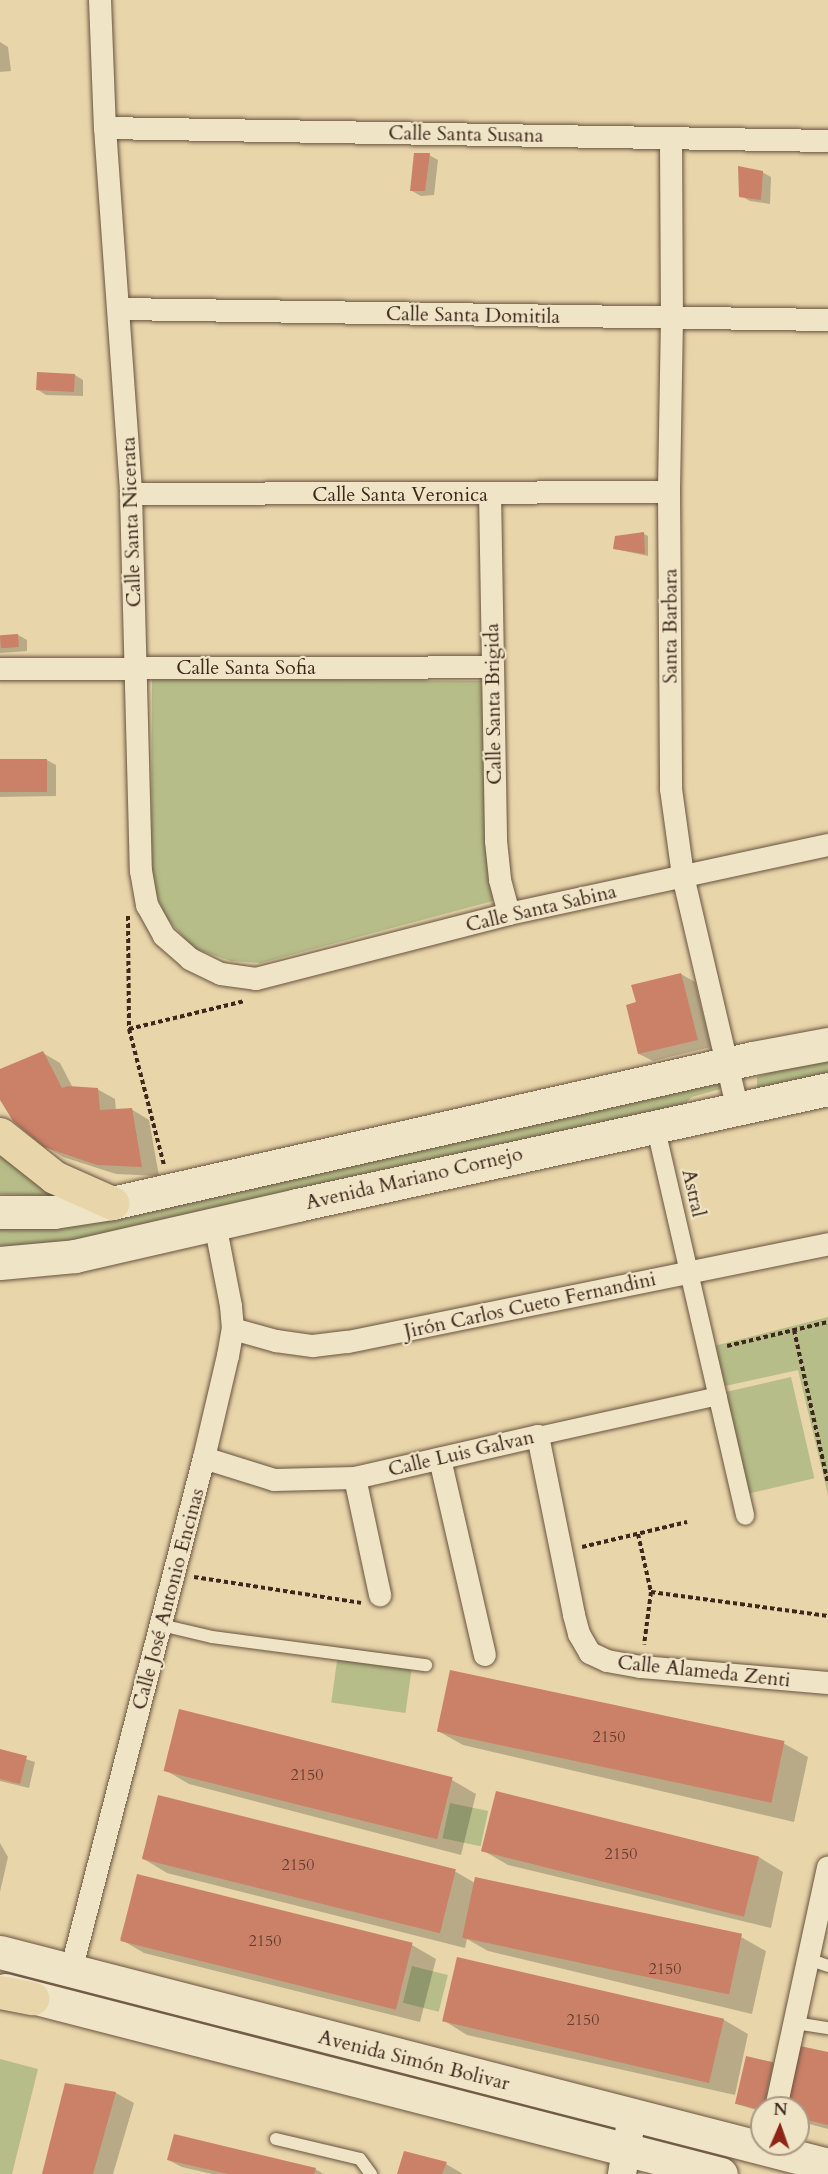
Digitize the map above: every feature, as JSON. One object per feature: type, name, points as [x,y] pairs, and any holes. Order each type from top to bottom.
[{"type":"main road","points":[[0,1212],[54,1212],[112,1203],[727,1064],[828,1044]]},
{"type":"main road","name":"Avenida Mariano Cornejo","points":[[0,1263],[75,1256],[655,1125],[828,1089]]},
{"type":"main road","points":[[0,1134],[54,1177],[112,1203]]},
{"type":"main road","name":"Avenida Simón Bolivar","points":[[0,1952],[632,2116],[750,2142]]},
{"type":"main road","points":[[113,2019],[121,1984]]},
{"type":"main road","name":"Avenida Simón Bolivar","points":[[0,1991],[363,2083],[624,2161],[720,2174]]},
{"type":"main road","points":[[363,2083],[371,2049]]},
{"type":"main road","name":"Avenida Simón Bolivar","points":[[800,2156],[828,2165]]},
{"type":"street","name":"Calle Santa Nicerata","points":[[100,0],[105,128],[131,494],[141,871],[147,905],[164,936],[190,959],[221,974],[256,979]]},
{"type":"street","name":"Calle Santa Susana","points":[[105,128],[828,141]]},
{"type":"street","name":"Santa Barbara","points":[[671,138],[672,318],[669,492],[671,789],[683,876],[737,1107]]},
{"type":"street","name":"Calle Santa Domitila","points":[[119,309],[828,320]]},
{"type":"street","name":"Calle Santa Veronica","points":[[131,494],[669,492]]},
{"type":"street","name":"Calle Santa Brigida","points":[[490,494],[491,667],[496,841],[500,880],[509,914]]},
{"type":"street","name":"Calle Santa Sofia","points":[[0,669],[491,667]]},
{"type":"street","name":"Calle Santa Sabina","points":[[256,979],[509,914],[828,845]]},
{"type":"street","name":"Astral","points":[[655,1125],[745,1516]]},
{"type":"street","name":"Calle José Antonio Encinas","points":[[71,1971],[204,1458],[233,1329],[228,1287],[215,1224]]},
{"type":"street","name":"Jirón Carlos Cueto Fernandini","points":[[233,1329],[313,1346],[348,1342],[828,1244]]},
{"type":"street","name":"Calle Luis Galvan","points":[[204,1458],[274,1480],[355,1478],[718,1396]]},
{"type":"street","name":"Calle Alameda Zenti","points":[[538,1436],[579,1634],[590,1653],[607,1662],[641,1667],[828,1683]]},
{"type":"street","points":[[440,1459],[485,1655]]},
{"type":"street","points":[[355,1478],[380,1595]]},
{"type":"street","points":[[779,2096],[795,2023],[818,1962],[828,1868]]},
{"type":"street","points":[[624,2161],[632,2116]]},
{"type":"lane","points":[[161,1624],[212,1637],[426,1665]]},
{"type":"lane","points":[[795,2023],[828,2028]]},
{"type":"lane","points":[[276,2139],[360,2159],[371,2174]]},
{"type":"path","points":[[128,906],[129,1029],[170,1190]]},
{"type":"path","points":[[129,1029],[260,998],[256,979]]},
{"type":"path","points":[[707,1351],[828,1323]]},
{"type":"path","points":[[794,1330],[828,1483]]},
{"type":"path","points":[[822,1459],[828,1458]]},
{"type":"path","points":[[561,1552],[687,1522]]},
{"type":"path","points":[[638,1534],[651,1592],[641,1667]]},
{"type":"path","points":[[174,1574],[355,1603],[370,1602],[380,1595]]},
{"type":"path","points":[[651,1592],[828,1616]]},
{"type":"green space","points":[[152,679],[481,681],[493,901],[261,963],[231,961],[193,948],[166,917],[151,882]]},
{"type":"green space","points":[[828,1053],[828,1077],[757,1090],[757,1077]]},
{"type":"green space","points":[[717,1077],[724,1088],[692,1097],[679,1109],[78,1244],[0,1246],[0,1221]]},
{"type":"green space","points":[[0,1147],[56,1196],[0,1194]]},
{"type":"green space","points":[[828,1317],[828,1495],[798,1370],[725,1386],[714,1346]]},
{"type":"green space","points":[[791,1377],[814,1478],[749,1493],[726,1392]]},
{"type":"green space","points":[[339,1647],[413,1657],[405,1713],[331,1702]]},
{"type":"green space","points":[[450,1803],[488,1811],[481,1846],[443,1838]]},
{"type":"green space","points":[[412,1966],[448,1975],[439,2012],[403,2003]]},
{"type":"green space","points":[[0,2059],[38,2069],[12,2174],[0,2174]]},
{"type":"building","points":[[414,153],[430,153],[425,191],[410,191]]},
{"type":"building","points":[[738,166],[763,171],[761,200],[739,197]]},
{"type":"building","points":[[37,372],[75,374],[74,392],[36,390]]},
{"type":"building","points":[[644,532],[645,554],[613,549],[615,536]]},
{"type":"building","points":[[18,634],[19,647],[1,648],[0,635]]},
{"type":"building","points":[[0,759],[47,759],[47,792],[0,792]]},
{"type":"building","points":[[681,973],[698,1040],[638,1054],[626,1005],[636,1002],[631,985]]},
{"type":"building","points":[[43,1051],[62,1088],[68,1086],[98,1088],[100,1110],[132,1108],[142,1167],[97,1165],[44,1147],[13,1121],[0,1100],[0,1069]]},
{"type":"building","points":[[450,1670],[785,1741],[771,1803],[437,1732]]},
{"type":"building","points":[[179,1709],[453,1777],[437,1839],[164,1771]]},
{"type":"building","points":[[0,1749],[27,1756],[20,1784],[0,1779]]},
{"type":"building","points":[[496,1791],[759,1857],[744,1917],[481,1851]]},
{"type":"building","points":[[158,1795],[456,1869],[440,1933],[142,1859]]},
{"type":"building","points":[[137,1874],[413,1943],[396,2010],[120,1941]]},
{"type":"building","points":[[475,1877],[742,1934],[729,1994],[462,1938]]},
{"type":"building","points":[[457,1957],[724,2019],[709,2083],[442,2021]]},
{"type":"building","points":[[800,2046],[828,2052],[828,2125],[810,2121],[810,2096],[788,2096]]},
{"type":"building","points":[[746,2056],[773,2062],[766,2096],[750,2096],[750,2107],[735,2104]]},
{"type":"building","points":[[65,2083],[116,2092],[93,2174],[42,2174]]},
{"type":"building","points":[[174,2134],[316,2168],[314,2174],[228,2174],[167,2160]]},
{"type":"building","points":[[404,2151],[447,2162],[442,2174],[397,2174]]}]
